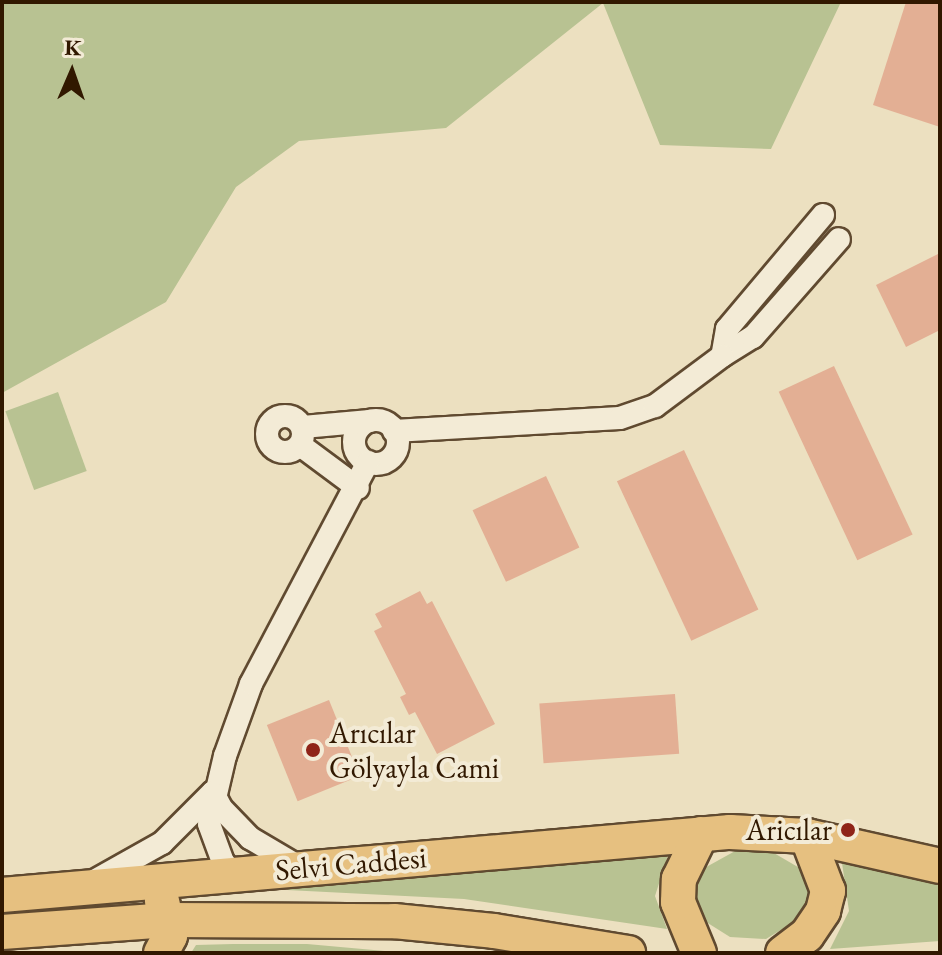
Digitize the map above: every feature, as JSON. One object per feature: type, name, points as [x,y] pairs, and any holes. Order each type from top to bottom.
[{"type":"main road","name":"Selvi Caddesi","points":[[2,895],[86,885],[701,834],[807,836],[940,866]]},
{"type":"main road","points":[[699,953],[678,902],[679,879],[701,834]]},
{"type":"main road","points":[[783,953],[807,935],[823,911],[828,891],[807,836]]},
{"type":"main road","points":[[234,874],[258,895],[331,920]]},
{"type":"main road","points":[[141,881],[161,899],[169,920],[161,953]]},
{"type":"main road","name":"Selvi Caddesi","points":[[2,932],[169,920],[331,920],[494,931],[628,953]]},
{"type":"street","points":[[722,356],[727,329],[823,215]]},
{"type":"street","points":[[394,431],[620,418],[655,406],[753,337],[839,239]]},
{"type":"street","points":[[368,462],[354,443],[358,429],[370,421]]},
{"type":"street","points":[[358,488],[301,436],[370,421],[384,422],[394,431],[397,444],[391,457],[368,462]]},
{"type":"street","points":[[234,874],[211,833],[213,792],[251,684],[358,488],[368,462]]},
{"type":"street","points":[[213,792],[221,808],[250,838],[303,869]]},
{"type":"street","points":[[86,885],[162,843],[213,792]]},
{"type":"green space","points":[[2,2],[841,2],[771,149],[660,145],[603,3],[446,128],[299,141],[236,187],[166,302],[2,393]]},
{"type":"green space","points":[[58,392],[87,471],[34,490],[5,411]]},
{"type":"green space","points":[[767,849],[803,870],[813,891],[807,914],[766,939],[730,937],[703,920],[696,909],[693,885],[699,871],[737,850]]},
{"type":"green space","points":[[668,855],[655,896],[667,929],[464,899],[287,890],[288,884]]},
{"type":"green space","points":[[842,863],[940,885],[940,941],[830,949],[849,911]]},
{"type":"green space","points":[[307,944],[407,953],[191,953],[196,945]]},
{"type":"building","points":[[906,2],[940,2],[940,127],[873,105]]},
{"type":"building","points":[[940,253],[940,330],[906,347],[876,285]]},
{"type":"building","points":[[834,366],[913,535],[857,560],[779,392]]},
{"type":"building","points":[[684,450],[758,610],[691,641],[617,481]]},
{"type":"building","points":[[546,476],[579,548],[506,582],[473,510]]},
{"type":"building","points":[[420,591],[427,604],[432,601],[495,724],[437,754],[415,712],[409,715],[400,697],[406,694],[374,631],[382,627],[375,614]]},
{"type":"building","points":[[675,694],[679,754],[544,763],[539,703]]},
{"type":"building","name":"Arıcılar Gölyayla Cami","points":[[329,700],[360,776],[298,801],[267,725]]},
{"type":"place","name":"Arıcılar Gölyayla Cami","points":[[313,750]]},
{"type":"place","name":"Aricılar","points":[[848,830]]}]
